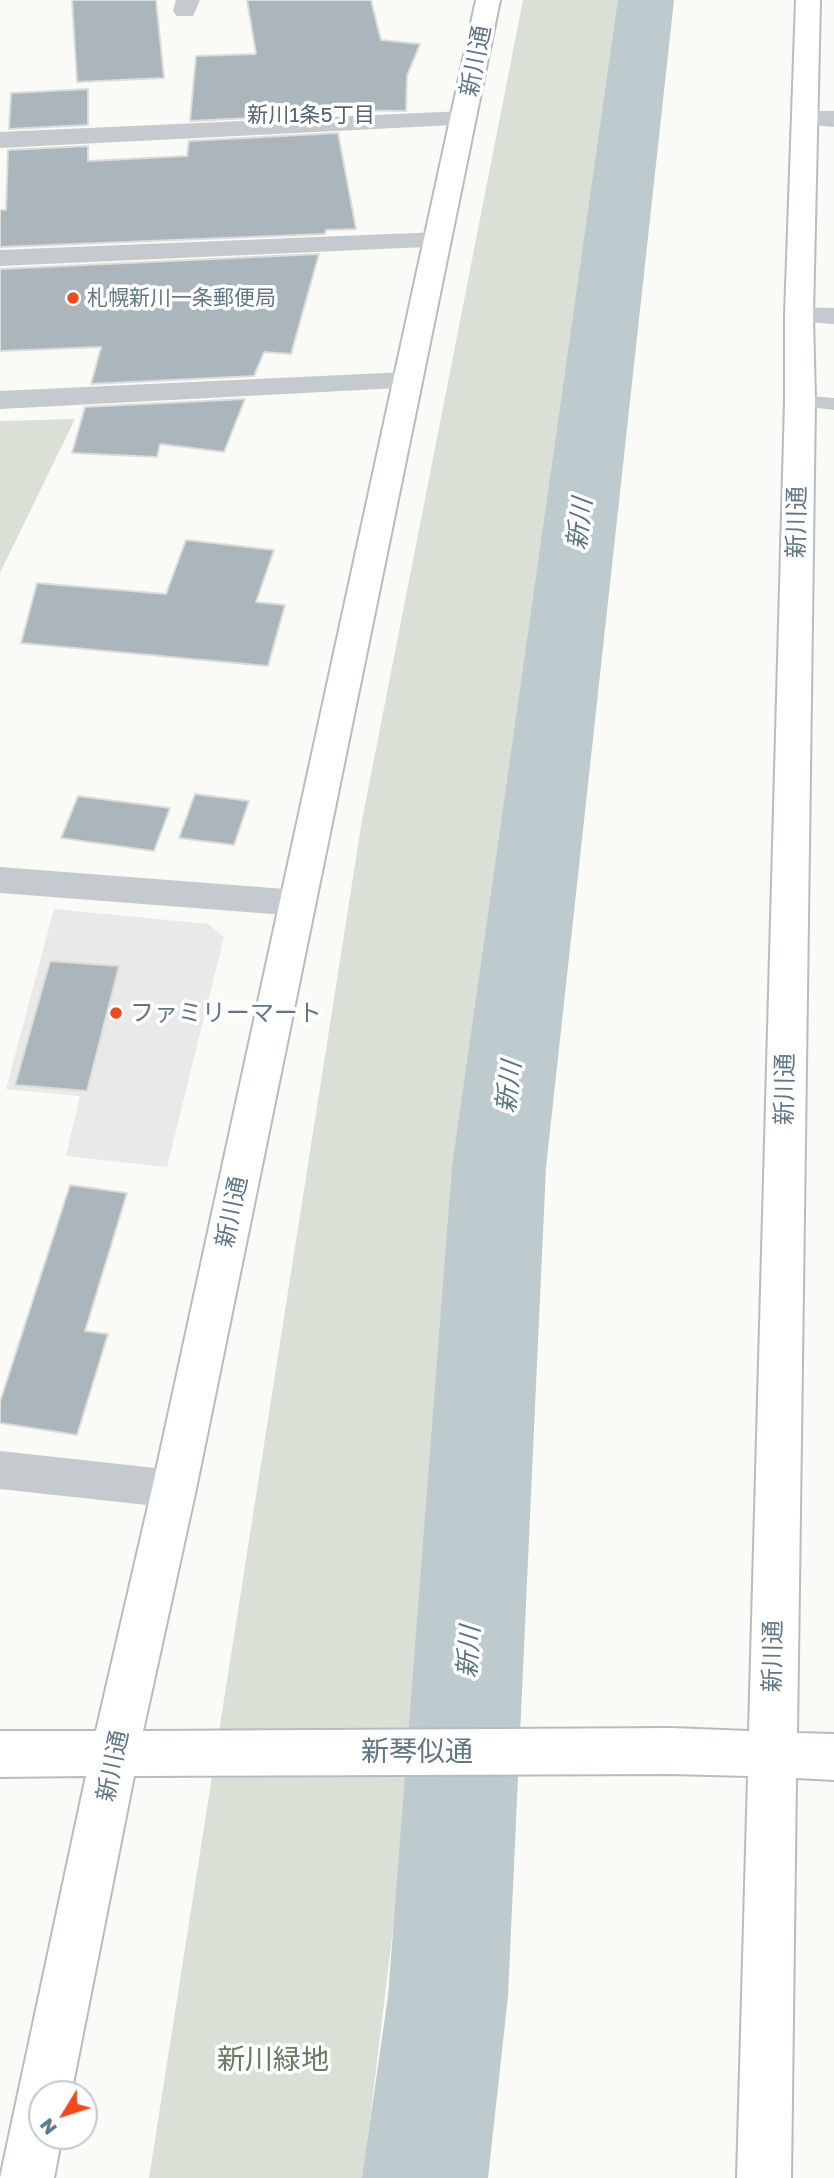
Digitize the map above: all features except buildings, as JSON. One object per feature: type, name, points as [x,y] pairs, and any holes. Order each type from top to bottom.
[{"type":"street","name":"新川通","points":[[48,2080],[488,0]]},
{"type":"street","name":"新川通","points":[[764,2178],[771,1755],[817,403],[820,119],[808,0]]},
{"type":"street","points":[[0,140],[464,120]]},
{"type":"street","points":[[0,258],[439,240]]},
{"type":"street","points":[[0,400],[407,381]]},
{"type":"street","points":[[0,880],[298,903]]},
{"type":"street","points":[[0,1470],[173,1489]]},
{"type":"street","name":"新琴似通","points":[[0,1754],[671,1751],[834,1757]]},
{"type":"street","points":[[27,2178],[33,2150]]},
{"type":"shaded area","name":"ファミリーマート","points":[[54,909],[208,924],[224,937],[167,1167],[66,1156],[80,1096],[6,1089]]},
{"type":"green space","name":"新川緑地","points":[[523,0],[632,0],[603,253],[456,1407],[363,2178],[149,2178],[362,820]]},
{"type":"green space","points":[[75,419],[0,573],[0,421]]},
{"type":"waterway","name":"新川","points":[[425,2178],[448,1996],[499,1167],[646,0]]},
{"type":"place","name":"札幌新川一条郵便局","points":[[73,298]]},
{"type":"place","name":"ファミリーマート","points":[[116,1013]]},
{"type":"district","name":"新川1条5丁目","points":[[311,115]]}]
